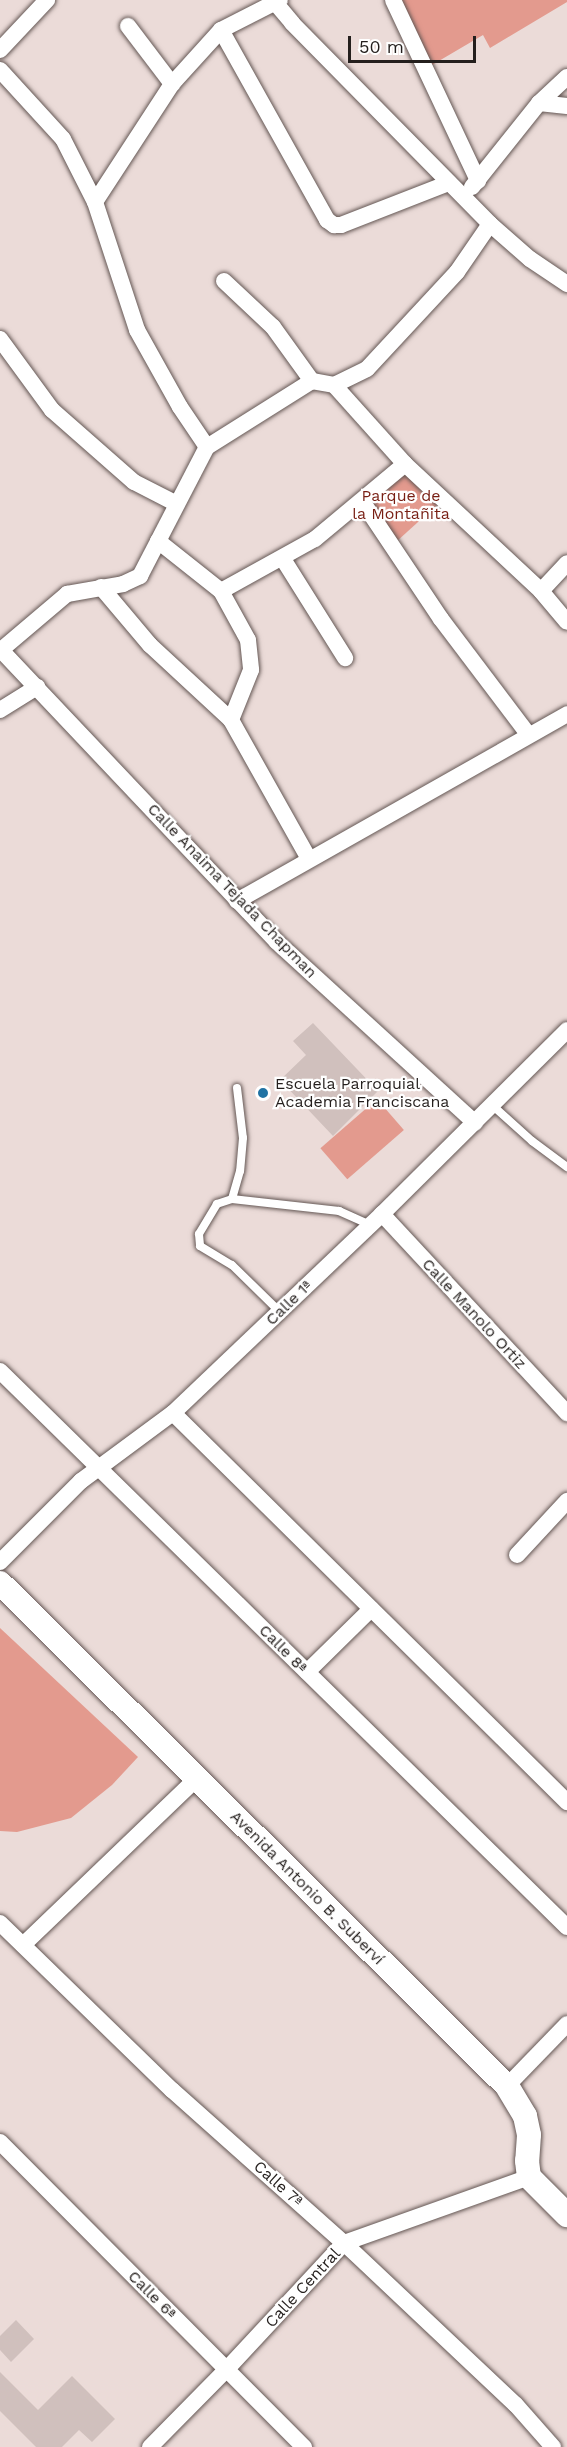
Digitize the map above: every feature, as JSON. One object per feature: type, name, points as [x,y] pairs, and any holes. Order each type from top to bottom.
[{"type":"main road","name":"Avenida Antonio B. Suberví","points":[[0,1583],[507,2086],[525,2116],[529,2135],[527,2161],[529,2177]]},
{"type":"main road","points":[[529,2177],[567,2216]]},
{"type":"street","points":[[0,50],[47,0]]},
{"type":"street","points":[[393,0],[478,181]]},
{"type":"street","points":[[95,202],[172,84],[221,30],[276,1],[292,23],[490,224],[530,259],[567,284]]},
{"type":"street","points":[[128,26],[172,84]]},
{"type":"street","points":[[221,30],[327,220],[334,225],[341,225],[450,183]]},
{"type":"street","points":[[0,70],[63,139],[95,202],[137,330],[180,407],[207,447]]},
{"type":"street","points":[[463,196],[478,181],[539,103],[567,77]]},
{"type":"street","points":[[539,103],[567,106]]},
{"type":"street","points":[[0,649],[67,594],[123,584],[140,576],[207,447],[312,381],[334,385],[367,369],[457,272],[490,224]]},
{"type":"street","points":[[224,281],[273,327],[312,381]]},
{"type":"street","points":[[0,339],[52,410],[134,482],[177,504]]},
{"type":"street","points":[[334,385],[405,464],[565,616]]},
{"type":"street","points":[[221,591],[283,559],[315,539],[405,464]]},
{"type":"street","points":[[362,501],[441,619],[528,734]]},
{"type":"street","points":[[158,541],[221,591],[248,640],[251,670],[231,720]]},
{"type":"street","points":[[283,559],[345,658]]},
{"type":"street","points":[[541,591],[567,563]]},
{"type":"street","points":[[101,587],[150,645],[217,704],[231,720],[309,859]]},
{"type":"street","name":"Calle Anaima Tejada Chapman","points":[[0,649],[277,942],[475,1123]]},
{"type":"street","points":[[0,710],[38,687]]},
{"type":"street","points":[[237,901],[528,734],[567,714]]},
{"type":"street","name":"Calle 1ª","points":[[0,1562],[81,1480],[173,1413],[376,1220],[567,1030]]},
{"type":"street","name":"Calle Manolo Ortiz","points":[[376,1220],[567,1413]]},
{"type":"street","name":"Calle 8ª","points":[[0,1371],[567,1927]]},
{"type":"street","points":[[173,1413],[567,1802]]},
{"type":"street","points":[[517,1555],[567,1501]]},
{"type":"street","points":[[307,1672],[371,1609]]},
{"type":"street","points":[[22,1945],[196,1779]]},
{"type":"street","name":"Calle 7ª","points":[[0,1923],[172,2090],[344,2243],[516,2404],[553,2447]]},
{"type":"street","points":[[507,2086],[567,2024]]},
{"type":"street","name":"Calle 6ª","points":[[0,2142],[304,2447]]},
{"type":"street","name":"Calle Central","points":[[150,2447],[226,2370],[344,2243],[529,2177]]},
{"type":"lane","points":[[232,1199],[240,1171],[243,1138],[237,1088]]},
{"type":"lane","points":[[492,1105],[531,1141],[567,1167]]},
{"type":"lane","points":[[280,1312],[232,1265],[200,1246],[199,1234],[217,1204],[232,1199],[339,1211],[376,1220]]},
{"type":"green space","points":[[399,0],[567,0],[567,2],[490,48],[483,35],[432,65]]},
{"type":"green space","name":"Parque de la Montañita","points":[[404,470],[439,503],[396,542],[368,502]]},
{"type":"green space","points":[[377,1099],[404,1130],[347,1179],[320,1148]]},
{"type":"green space","points":[[0,1628],[138,1757],[112,1785],[71,1818],[17,1832],[0,1831]]},
{"type":"building","points":[[313,1023],[378,1091],[333,1136],[280,1080],[306,1055],[293,1041]]},
{"type":"building","points":[[16,2320],[34,2339],[11,2362],[0,2350],[0,2336]]},
{"type":"building","points":[[0,2372],[38,2410],[72,2376],[115,2419],[92,2442],[79,2430],[62,2447],[36,2447],[0,2411]]},
{"type":"place","name":"Escuela Parroquial Academia Franciscana","points":[[263,1093]]}]
